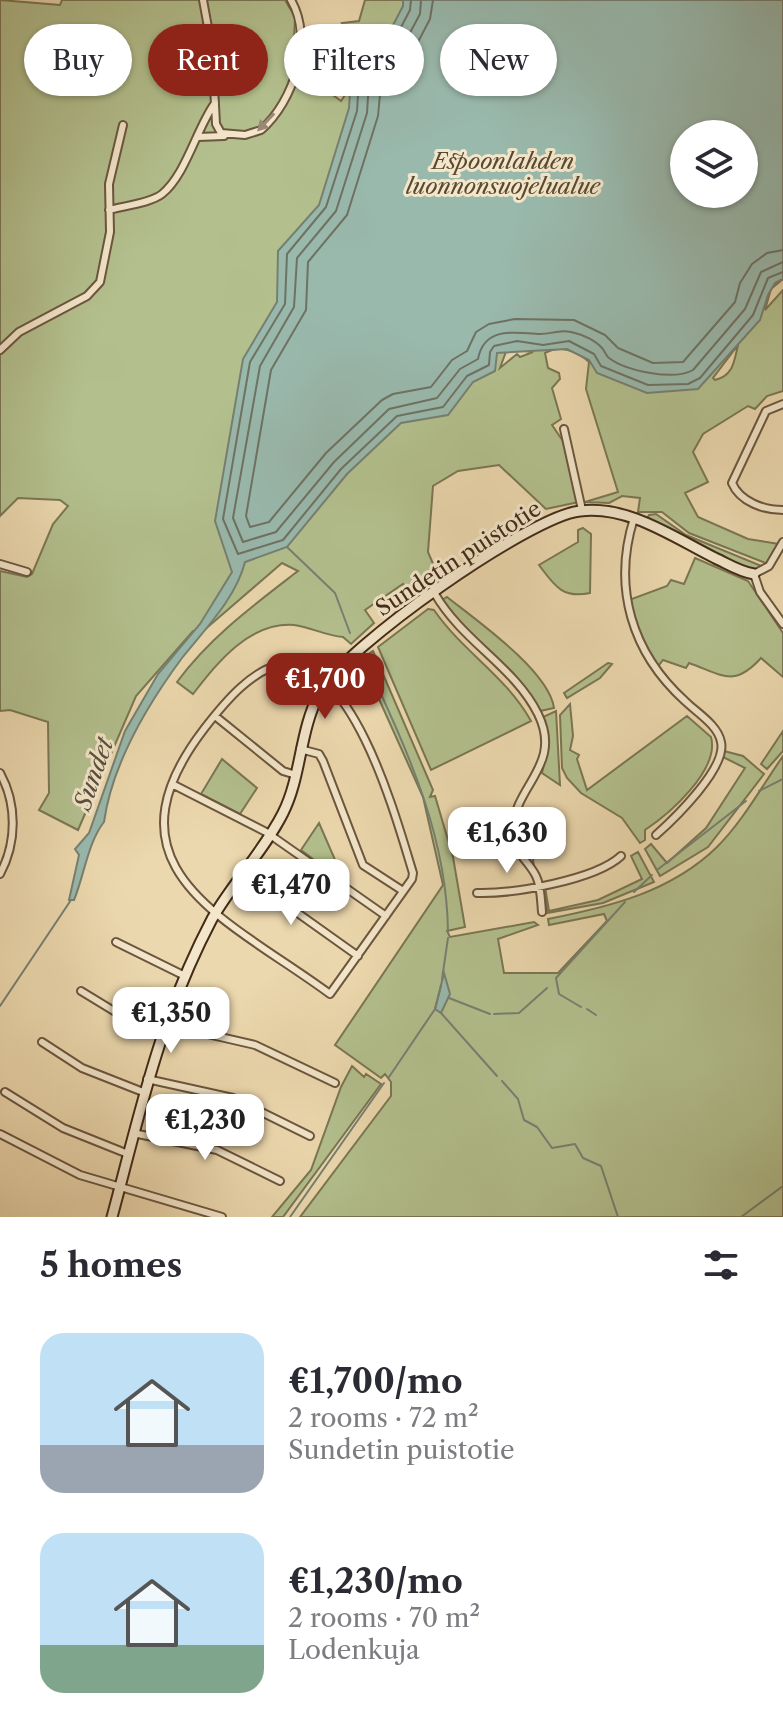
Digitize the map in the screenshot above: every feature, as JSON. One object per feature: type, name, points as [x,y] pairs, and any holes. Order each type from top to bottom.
[{"type":"street","points":[[203,0],[212,49],[216,124],[221,133],[227,135]]},
{"type":"street","points":[[198,137],[261,130],[293,83],[300,43],[300,16],[291,0]]},
{"type":"street","points":[[109,210],[162,195],[215,103]]},
{"type":"street","points":[[0,350],[19,332],[87,296],[100,282],[107,262],[109,184],[123,125]]},
{"type":"street","points":[[783,404],[766,411],[732,480],[733,488],[759,507],[783,510]]},
{"type":"street","points":[[564,429],[582,510]]},
{"type":"street","name":"Sundetin puistotie","points":[[112,1217],[162,1028],[216,913],[271,835],[286,807],[305,728],[326,683],[378,632],[534,526],[558,515],[582,510],[612,511],[634,518],[754,574]]},
{"type":"street","points":[[634,518],[625,578],[634,631],[654,670],[718,733],[722,749],[710,775],[656,835]]},
{"type":"street","points":[[783,542],[769,566],[754,574],[760,592],[783,624]]},
{"type":"street","points":[[0,564],[27,572]]},
{"type":"street","points":[[435,594],[465,636],[514,680],[539,716],[545,740],[541,766],[517,808],[512,832],[517,853],[535,873],[542,912]]},
{"type":"street","points":[[274,665],[300,665],[326,683],[345,705],[394,812],[413,873],[330,994],[193,895],[169,858],[163,818],[172,784],[191,748],[215,716],[241,689],[274,665]]},
{"type":"street","points":[[215,716],[283,771],[296,775]]},
{"type":"street","points":[[300,749],[319,754],[323,761],[363,865],[403,891]]},
{"type":"street","points":[[0,773],[13,804],[8,850],[0,874]]},
{"type":"street","points":[[172,784],[271,835],[386,916]]},
{"type":"street","points":[[0,843],[8,850]]},
{"type":"street","points":[[477,893],[539,885],[588,873],[621,856]]},
{"type":"street","points":[[243,874],[358,956]]},
{"type":"street","points":[[116,942],[185,976]]},
{"type":"street","points":[[81,991],[127,1019],[255,1045],[335,1083]]},
{"type":"street","points":[[42,1042],[82,1068],[143,1092]]},
{"type":"street","points":[[147,1079],[233,1098],[310,1136]]},
{"type":"street","points":[[5,1092],[63,1128],[128,1154]]},
{"type":"street","points":[[133,1133],[217,1150],[280,1181]]},
{"type":"street","points":[[0,1134],[60,1166],[120,1189],[222,1217]]},
{"type":"green space","points":[[0,0],[60,5],[62,0],[285,0],[295,17],[295,24],[284,24],[284,96],[334,96],[341,101],[344,96],[424,96],[424,24],[343,24],[359,21],[365,0],[783,0],[783,279],[771,289],[765,310],[783,290],[783,391],[767,396],[755,409],[748,406],[703,434],[693,452],[708,482],[685,493],[698,517],[748,539],[779,544],[768,564],[689,533],[662,512],[638,512],[640,498],[622,496],[609,503],[585,502],[618,492],[586,389],[589,362],[568,350],[556,349],[545,353],[548,368],[559,373],[560,379],[552,388],[561,419],[552,425],[567,447],[579,502],[546,509],[499,465],[458,471],[433,486],[428,552],[437,573],[433,575],[435,582],[412,597],[403,584],[365,610],[374,623],[351,644],[343,637],[300,626],[278,626],[263,630],[236,646],[193,694],[177,682],[218,636],[298,571],[282,563],[202,632],[193,631],[136,696],[78,830],[39,810],[49,793],[48,722],[10,710],[0,711],[0,571],[27,577],[32,574],[53,524],[68,506],[60,500],[18,498],[0,516]],"holes":[[[738,345],[729,372],[715,380],[713,378]],[[507,349],[533,352],[520,357],[517,354],[500,368]]]},
{"type":"green space","points":[[656,514],[686,535],[764,567],[749,571],[646,521],[649,515]]},
{"type":"green space","points":[[583,528],[591,534],[590,593],[572,594],[554,584],[539,565],[578,542],[578,530]]},
{"type":"green space","points":[[695,558],[748,581],[783,633],[783,677],[761,658],[735,676],[720,675],[689,663],[686,668],[663,660],[656,669],[644,649],[629,600],[667,586],[671,580],[684,584]]},
{"type":"green space","points":[[447,597],[526,663],[549,694],[554,708],[540,711],[506,667],[454,615],[442,600]]},
{"type":"green space","points":[[428,609],[434,610],[497,677],[531,721],[431,770],[378,647]]},
{"type":"green space","points":[[373,651],[433,790],[430,797],[435,796],[453,857],[465,927],[447,931],[450,937],[534,922],[538,925],[498,939],[504,973],[558,973],[607,921],[604,914],[549,925],[548,919],[638,895],[680,876],[699,863],[735,826],[783,756],[783,1217],[300,1217],[391,1096],[391,1082],[385,1074],[381,1078],[335,1045],[443,885],[423,797],[361,659]]},
{"type":"green space","points":[[608,663],[612,664],[600,678],[567,698],[564,693]]},
{"type":"green space","points":[[570,704],[573,736],[570,750],[579,755],[577,759],[587,790],[687,716],[711,737],[712,750],[700,777],[679,802],[645,830],[645,840],[640,843],[622,818],[581,793],[567,778],[562,768],[560,715]]},
{"type":"green space","points":[[556,711],[560,785],[542,773],[549,743],[543,717]]},
{"type":"green space","points":[[783,731],[783,751],[767,769],[761,764]]},
{"type":"green space","points":[[724,751],[743,756],[764,774],[708,847],[660,876],[645,849],[651,844],[667,863],[706,828],[745,768],[721,756]]},
{"type":"green space","points":[[222,759],[257,788],[240,814],[201,794]]},
{"type":"green space","points":[[530,814],[553,840],[554,848],[546,857],[533,858],[534,868],[522,851],[517,833],[518,819]]},
{"type":"green space","points":[[319,823],[336,862],[329,871],[301,850]]},
{"type":"green space","points":[[638,852],[654,882],[603,903],[547,913],[545,887],[549,911],[598,900],[642,879],[631,856]]},
{"type":"green space","points":[[352,1066],[364,1077],[366,1074],[381,1084],[283,1217],[272,1217],[311,1170],[341,1087]]},
{"type":"water","name":"Espoonlahden luonnonsuojelualue","points":[[403,0],[783,0],[783,279],[775,283],[768,295],[760,320],[698,389],[647,393],[597,373],[589,360],[567,349],[497,353],[495,371],[473,382],[448,415],[401,423],[347,474],[287,547],[245,562],[227,601],[169,676],[133,736],[74,900],[69,900],[79,855],[75,849],[89,833],[125,731],[158,674],[200,624],[232,572],[215,521],[243,359],[277,302],[278,251],[319,205],[349,108],[350,96],[424,96],[424,24],[394,24]]},
{"type":"water","points":[[444,973],[450,994],[441,1013],[435,1009]]},
{"type":"waterway","points":[[287,547],[335,593],[350,633]]},
{"type":"waterway","points":[[366,661],[422,792],[440,860],[448,932]]},
{"type":"waterway","points":[[759,791],[783,779]]},
{"type":"waterway","points":[[657,870],[746,801]]},
{"type":"waterway","points":[[634,892],[652,875]]},
{"type":"waterway","name":"Sundet","points":[[0,1006],[71,900]]},
{"type":"waterway","points":[[581,1007],[559,994],[556,978],[625,902]]},
{"type":"waterway","points":[[442,979],[448,938]]},
{"type":"waterway","points":[[389,1077],[435,1009],[441,986]]},
{"type":"waterway","points":[[494,1014],[519,1013],[547,988]]},
{"type":"waterway","points":[[449,998],[490,1014]]},
{"type":"waterway","points":[[587,1009],[596,1015]]},
{"type":"waterway","points":[[441,1013],[497,1076]]},
{"type":"waterway","points":[[502,1081],[518,1099],[524,1120],[537,1127],[552,1148],[575,1144],[583,1158],[601,1166],[618,1217]]},
{"type":"waterway","points":[[290,1217],[384,1083]]},
{"type":"waterway","points":[[741,1217],[783,1186]]}]
